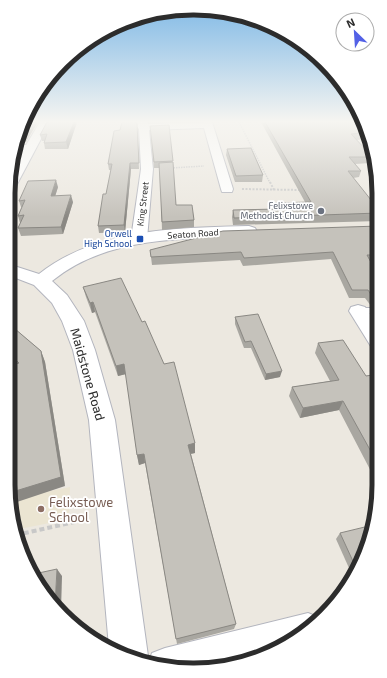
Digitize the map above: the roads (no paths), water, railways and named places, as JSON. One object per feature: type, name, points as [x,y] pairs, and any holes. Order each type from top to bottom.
[{"type":"street","points":[[17,171],[26,154]]},
{"type":"street","name":"King Street","points":[[139,239],[147,169],[145,154]]},
{"type":"street","points":[[216,154],[227,189]]},
{"type":"street","name":"Seaton Road","points":[[41,281],[59,266],[81,255],[108,246],[139,239],[179,234],[265,231]]},
{"type":"street","name":"Maidstone Road","points":[[15,272],[41,281],[60,299],[73,320],[84,350],[102,420],[128,651]]},
{"type":"street","points":[[358,311],[372,332]]},
{"type":"street","points":[[179,662],[291,634]]},
{"type":"lane","points":[[358,311],[372,311]]},
{"type":"place","name":"Felixstowe Methodist Church","points":[[321,211]]},
{"type":"place","name":"Orwell High School","points":[[140,239]]},
{"type":"place","name":"Felixstowe School","points":[[41,509]]}]
